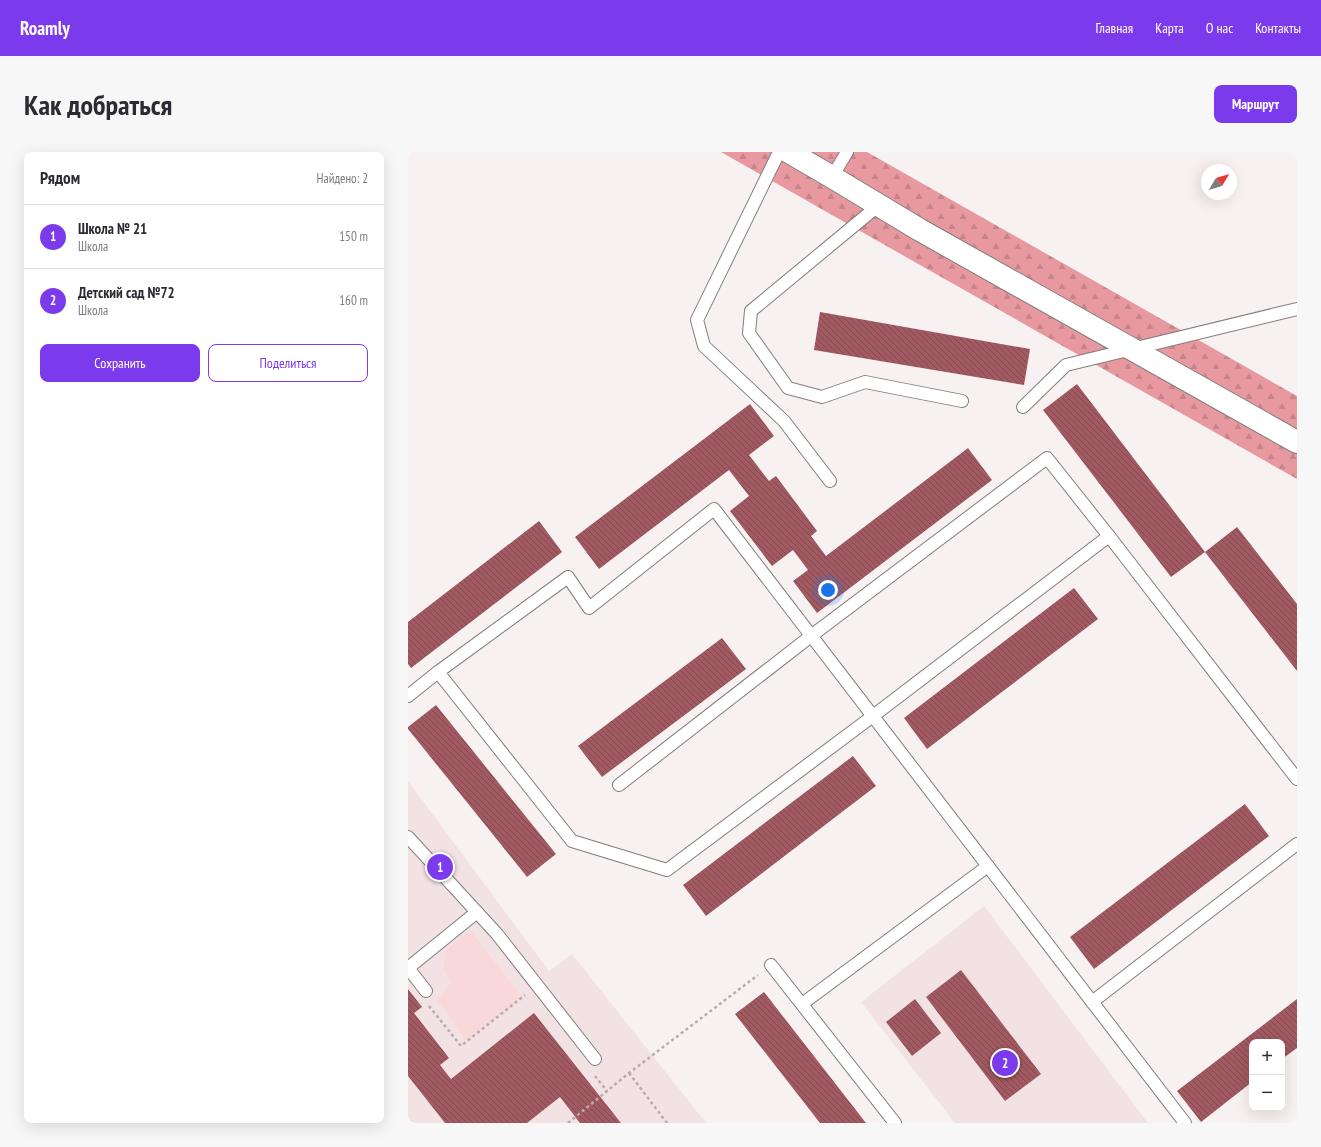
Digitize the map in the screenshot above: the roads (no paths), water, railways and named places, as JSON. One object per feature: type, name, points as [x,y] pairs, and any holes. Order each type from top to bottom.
[{"type":"street","points":[[789,152],[920,230],[1297,442]]},
{"type":"lane","points":[[779,152],[696,320],[704,346],[784,421],[830,481]]},
{"type":"lane","points":[[832,177],[847,152]]},
{"type":"lane","points":[[879,205],[751,311],[749,333],[788,388],[822,397],[865,382],[962,401]]},
{"type":"lane","points":[[1023,407],[1066,364],[1297,309]]},
{"type":"lane","points":[[619,785],[811,636],[1047,458],[1110,536],[1297,779]]},
{"type":"lane","points":[[408,696],[438,672],[568,577],[590,608],[714,509],[1185,1123]]},
{"type":"lane","points":[[438,672],[572,842],[667,870],[1110,536]]},
{"type":"lane","points":[[408,837],[497,934],[595,1059]]},
{"type":"lane","points":[[1092,1002],[1297,844]]},
{"type":"lane","points":[[802,1004],[988,866]]},
{"type":"lane","points":[[426,991],[408,968],[476,912]]},
{"type":"lane","points":[[771,965],[895,1123]]},
{"type":"place","name":"Школа № 21","points":[[440,867]]},
{"type":"place","name":"Детский сад №72","points":[[1005,1063]]}]
